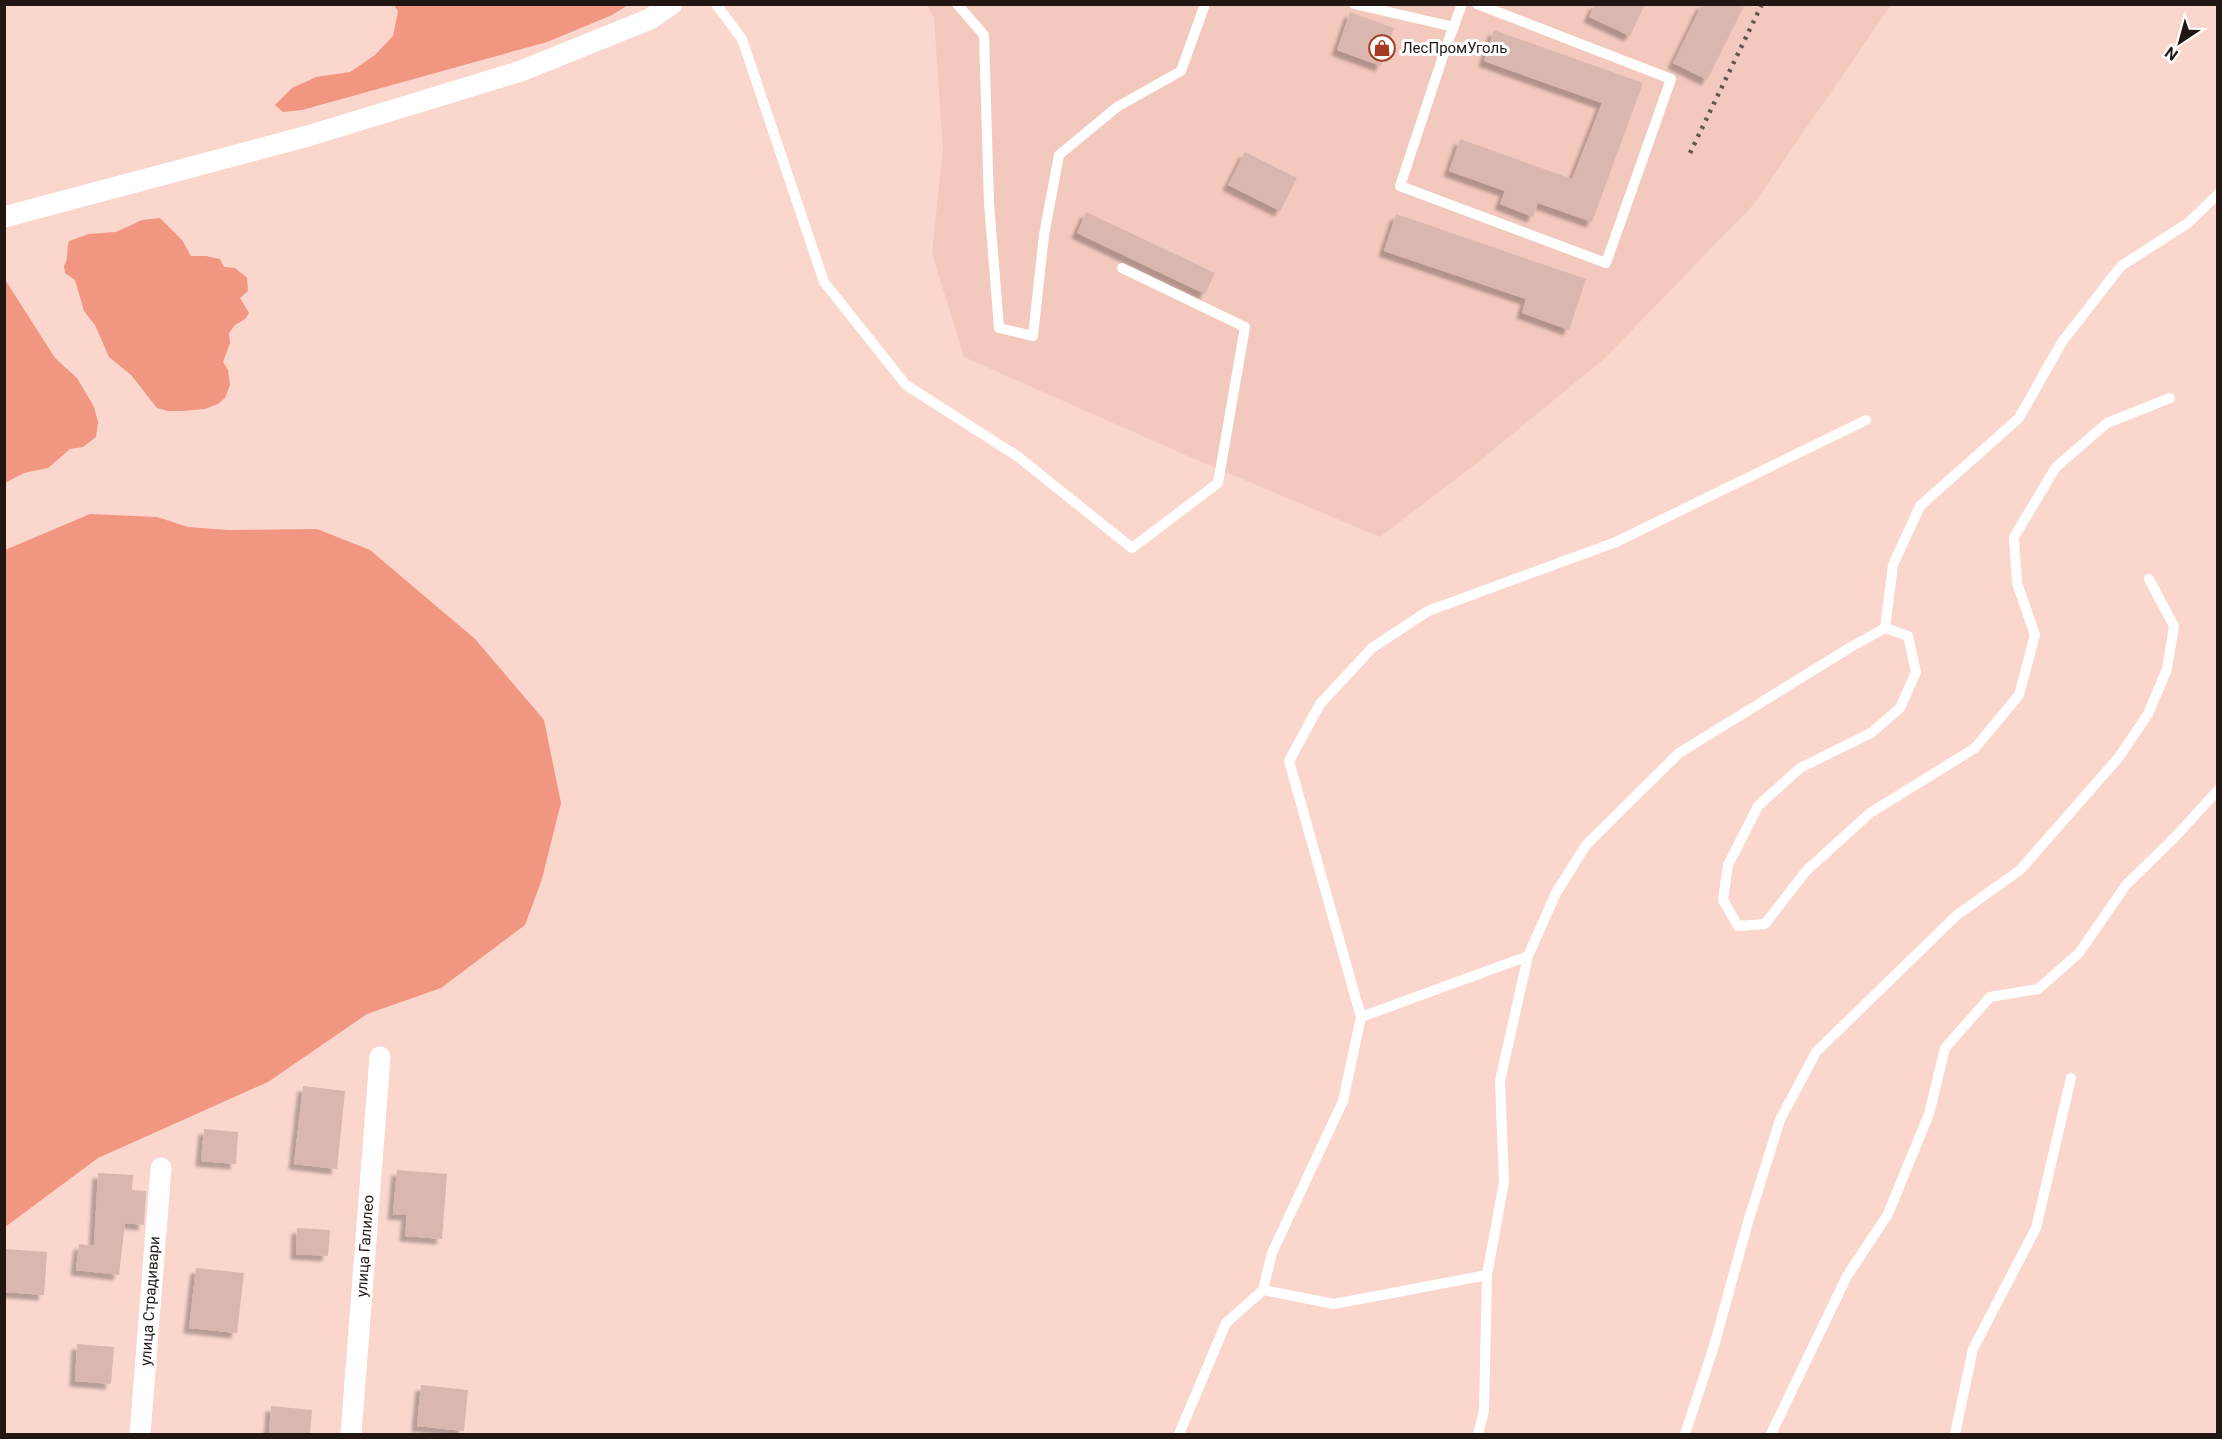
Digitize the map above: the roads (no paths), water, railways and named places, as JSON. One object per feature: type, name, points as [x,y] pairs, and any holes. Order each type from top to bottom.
[{"type":"street","points":[[4,217],[308,136],[521,71],[650,20],[672,4]]},
{"type":"street","name":"улица Галилео","points":[[351,1434],[380,1057]]},
{"type":"street","name":"улица Страдивари","points":[[140,1434],[161,1168]]},
{"type":"lane","points":[[716,4],[742,39],[824,282],[906,385],[1017,456],[1132,548],[1218,483],[1245,327],[1122,268]]},
{"type":"lane","points":[[957,4],[984,35],[989,203],[999,328],[1033,336],[1044,235],[1059,155],[1117,107],[1181,70],[1205,4]]},
{"type":"lane","points":[[1354,4],[1454,27]]},
{"type":"lane","points":[[1462,4],[1400,186],[1606,263],[1671,79],[1478,4]]},
{"type":"lane","points":[[1885,628],[1893,565],[1920,506],[2019,418],[2062,342],[2121,266],[2188,223],[2217,194]]},
{"type":"lane","points":[[1478,1434],[1484,1411],[1487,1275],[1504,1182],[1500,1081],[1528,956],[1556,893],[1586,844],[1679,753],[1885,628],[1908,636],[1916,672],[1900,708],[1871,733],[1800,768],[1758,806],[1728,865],[1723,900],[1738,926],[1764,924],[1806,871],[1870,813],[1975,748],[2019,695],[2035,635],[2018,583],[2014,537],[2056,466],[2107,423],[2170,398]]},
{"type":"lane","points":[[1179,1434],[1226,1323],[1263,1290],[1272,1253],[1343,1101],[1360,1017],[1289,761],[1320,704],[1372,648],[1428,611],[1616,542],[1866,420]]},
{"type":"lane","points":[[1685,1434],[1714,1346],[1779,1120],[1816,1052],[1957,915],[2020,870],[2119,757],[2148,714],[2167,669],[2174,626],[2149,579]]},
{"type":"lane","points":[[1771,1434],[1847,1276],[1888,1214],[1929,1114],[1945,1048],[1990,997],[2038,989],[2079,952],[2126,885],[2176,836],[2217,790]]},
{"type":"lane","points":[[1360,1017],[1528,956]]},
{"type":"lane","points":[[1955,1434],[1972,1349],[2036,1228],[2071,1078]]},
{"type":"lane","points":[[1263,1290],[1334,1304],[1487,1275]]},
{"type":"railway","points":[[1690,153],[1762,4]]},
{"type":"place","name":"ЛесПромУголь","points":[[1382,48]]}]
